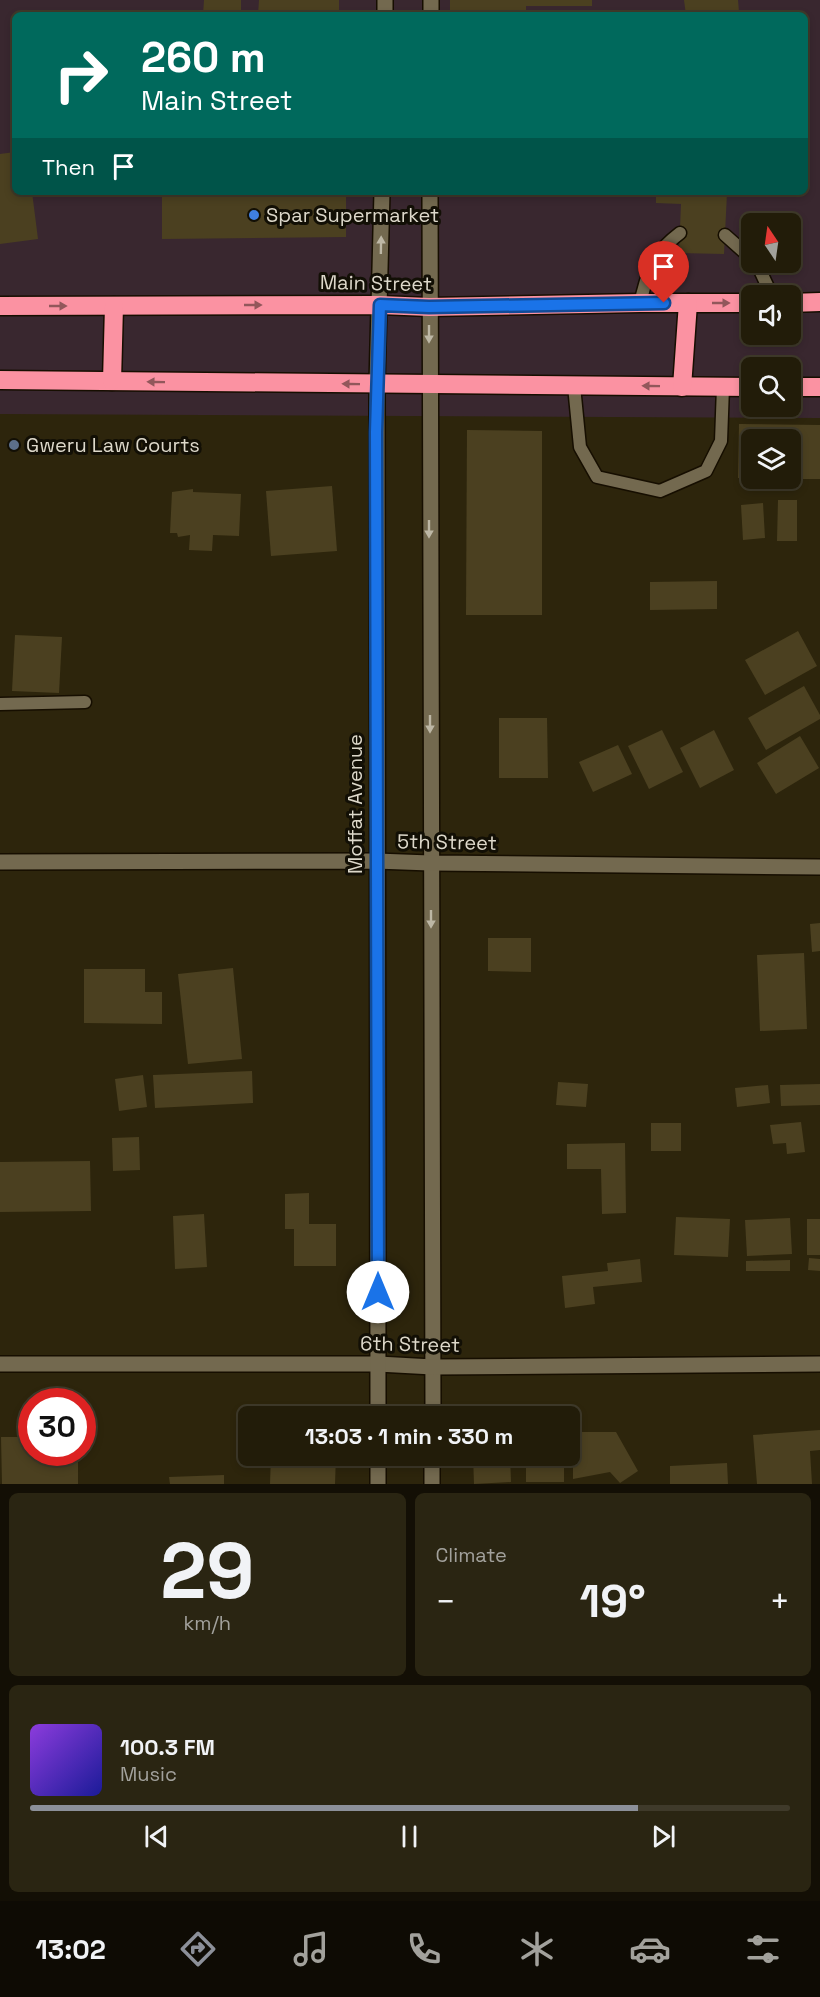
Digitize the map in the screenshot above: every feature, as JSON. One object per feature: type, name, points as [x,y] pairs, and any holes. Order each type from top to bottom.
[{"type":"highway","points":[[801,303],[820,302]]},
{"type":"highway","points":[[682,387],[688,303]]},
{"type":"highway","name":"Main Street","points":[[0,306],[380,305],[429,307],[741,303]]},
{"type":"highway","points":[[112,381],[114,306]]},
{"type":"highway","points":[[0,380],[741,387]]},
{"type":"highway","points":[[801,387],[820,387]]},
{"type":"street","name":"Moffat Avenue","points":[[378,1406],[377,384],[382,195]]},
{"type":"street","points":[[430,195],[433,1406]]},
{"type":"street","name":"5th Street","points":[[0,862],[376,861],[820,867]]},
{"type":"street","name":"6th Street","points":[[0,1364],[433,1366],[820,1364]]},
{"type":"street","points":[[378,1466],[378,1484]]},
{"type":"street","points":[[432,1466],[432,1484]]},
{"type":"lane","points":[[640,303],[650,267],[664,245],[680,233]]},
{"type":"lane","points":[[725,235],[741,250]]},
{"type":"lane","points":[[574,386],[580,447],[597,477],[660,491],[706,471],[721,441],[723,387]]},
{"type":"lane","points":[[0,704],[85,702]]},
{"type":"shaded area","points":[[0,0],[820,0],[820,418],[0,414]]},
{"type":"building","points":[[204,0],[241,0],[241,12],[203,12]]},
{"type":"building","points":[[259,0],[339,0],[339,12],[258,12]]},
{"type":"building","points":[[450,0],[592,0],[592,6],[526,6],[526,12],[450,12]]},
{"type":"building","points":[[684,0],[738,0],[739,12],[686,12]]},
{"type":"building","points":[[12,152],[12,195],[32,195],[38,239],[0,244],[0,154]]},
{"type":"building","name":"Spar Supermarket","points":[[162,195],[346,195],[346,237],[162,239]]},
{"type":"building","points":[[656,195],[727,195],[724,254],[679,253],[681,204],[656,203]]},
{"type":"building","points":[[739,424],[820,425],[820,479],[801,479],[801,429],[741,429],[741,478],[738,478]]},
{"type":"building","points":[[467,430],[542,431],[542,615],[466,615]]},
{"type":"building","points":[[332,486],[337,551],[271,556],[266,491]]},
{"type":"building","points":[[193,489],[193,492],[241,494],[239,536],[213,535],[212,551],[189,550],[190,535],[178,537],[177,533],[170,533],[172,492]]},
{"type":"building","points":[[778,500],[797,500],[797,541],[777,541]]},
{"type":"building","points":[[763,503],[765,538],[743,540],[741,505]]},
{"type":"building","points":[[717,581],[717,609],[650,610],[650,582]]},
{"type":"building","points":[[798,631],[817,666],[765,695],[745,660]]},
{"type":"building","points":[[15,635],[62,637],[59,693],[12,691]]},
{"type":"building","points":[[804,686],[820,719],[766,750],[748,718]]},
{"type":"building","points":[[499,718],[547,718],[548,778],[499,778]]},
{"type":"building","points":[[662,730],[683,772],[649,789],[628,746]]},
{"type":"building","points":[[714,730],[734,770],[700,788],[680,748]]},
{"type":"building","points":[[800,736],[819,768],[776,794],[757,763]]},
{"type":"building","points":[[618,745],[632,774],[593,792],[579,762]]},
{"type":"building","points":[[820,923],[820,951],[812,952],[810,924]]},
{"type":"building","points":[[488,938],[531,938],[531,972],[488,971]]},
{"type":"building","points":[[804,953],[807,1029],[760,1031],[757,955]]},
{"type":"building","points":[[233,968],[242,1059],[188,1064],[178,974]]},
{"type":"building","points":[[84,969],[145,969],[145,992],[162,992],[162,1024],[84,1023]]},
{"type":"building","points":[[252,1071],[253,1103],[155,1108],[153,1075]]},
{"type":"building","points":[[143,1075],[147,1107],[119,1111],[115,1079]]},
{"type":"building","points":[[558,1082],[588,1084],[586,1107],[556,1105]]},
{"type":"building","points":[[820,1084],[820,1105],[781,1106],[780,1085]]},
{"type":"building","points":[[768,1085],[770,1103],[737,1107],[735,1088]]},
{"type":"building","points":[[801,1122],[805,1152],[787,1154],[786,1143],[773,1144],[770,1125]]},
{"type":"building","points":[[651,1123],[681,1123],[681,1151],[651,1151]]},
{"type":"building","points":[[139,1137],[140,1170],[113,1171],[112,1138]]},
{"type":"building","points":[[625,1143],[626,1213],[602,1214],[601,1169],[567,1169],[567,1144]]},
{"type":"building","points":[[90,1161],[91,1211],[0,1212],[0,1162]]},
{"type":"building","points":[[309,1193],[309,1224],[336,1224],[336,1266],[294,1266],[294,1229],[285,1229],[285,1194]]},
{"type":"building","points":[[204,1214],[207,1267],[175,1269],[173,1216]]},
{"type":"building","points":[[676,1217],[730,1219],[728,1257],[674,1255]]},
{"type":"building","points":[[790,1218],[792,1254],[747,1256],[745,1220]]},
{"type":"building","points":[[807,1219],[820,1219],[820,1255],[807,1255]]},
{"type":"building","points":[[809,1258],[820,1259],[820,1271],[808,1270]]},
{"type":"building","points":[[640,1259],[642,1282],[593,1287],[595,1304],[565,1308],[562,1276],[608,1271],[607,1263]]},
{"type":"building","points":[[790,1260],[790,1271],[746,1271],[746,1261]]},
{"type":"building","points":[[820,1430],[820,1450],[810,1451],[812,1484],[757,1484],[753,1435]]},
{"type":"building","points":[[580,1432],[616,1432],[638,1471],[620,1483],[610,1472],[573,1479],[573,1466],[580,1466]]},
{"type":"building","points":[[1,1437],[18,1437],[18,1466],[78,1466],[78,1484],[2,1484]]},
{"type":"building","points":[[727,1463],[728,1484],[670,1484],[670,1466]]},
{"type":"building","points":[[271,1466],[336,1466],[335,1484],[270,1484]]},
{"type":"building","points":[[473,1466],[510,1466],[511,1482],[474,1484]]},
{"type":"building","points":[[526,1466],[564,1466],[564,1482],[526,1482]]},
{"type":"building","points":[[224,1475],[224,1484],[170,1484],[169,1477]]},
{"type":"place","name":"Spar Supermarket","points":[[254,215]]},
{"type":"place","name":"Gweru Law Courts","points":[[14,445]]},
{"type":"route","points":[[378,1292],[376,432],[380,305],[429,307],[664,303]]}]
